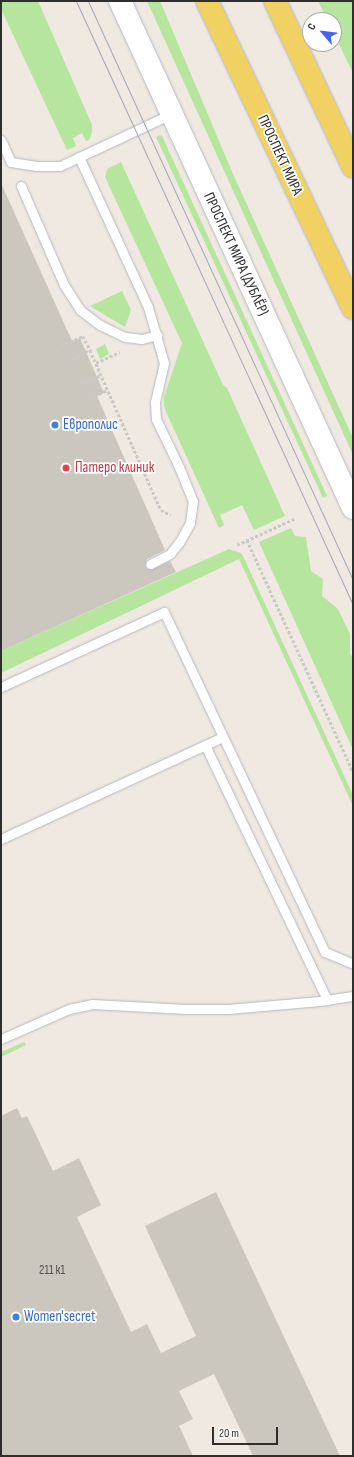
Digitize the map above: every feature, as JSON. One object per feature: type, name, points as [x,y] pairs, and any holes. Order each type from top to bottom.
[{"type":"main road","name":"ПРОСПЕКТ МИРА (ДУБЛЁР)","points":[[120,1],[353,508]]},
{"type":"main road","name":"ПРОСПЕКТ МИРА","points":[[207,1],[353,308]]},
{"type":"main road","points":[[276,1],[353,167]]},
{"type":"main road","points":[[321,98],[353,144]]},
{"type":"lane","points":[[1,140],[11,162],[37,166],[60,166],[172,114]]},
{"type":"lane","points":[[79,157],[148,307],[164,363],[155,402],[156,419],[179,467],[192,502],[190,523],[180,542],[170,554],[150,564]]},
{"type":"lane","points":[[21,186],[64,285],[80,310],[100,325],[125,337],[142,339],[157,336]]},
{"type":"lane","points":[[1,687],[164,612],[325,952],[353,964]]},
{"type":"lane","points":[[1,839],[223,737]]},
{"type":"lane","points":[[205,745],[327,1000]]},
{"type":"lane","points":[[1,1039],[69,1009],[92,1004],[186,1009],[228,1009],[327,1000],[353,996]]},
{"type":"path","points":[[61,346],[83,336],[161,510],[171,515]]},
{"type":"path","points":[[67,360],[90,350]]},
{"type":"path","points":[[78,385],[101,375]]},
{"type":"path","points":[[85,400],[107,390]]},
{"type":"path","points":[[237,545],[296,518]]},
{"type":"path","points":[[248,540],[353,770]]},
{"type":"green space","points":[[1,1],[38,1],[92,125],[92,133],[89,140],[86,141],[82,133],[73,138],[76,146],[67,150],[1,9]]},
{"type":"green space","points":[[147,1],[160,1],[233,174],[353,438],[353,455]]},
{"type":"green space","points":[[318,1],[353,1],[353,73],[342,50],[342,12],[323,12]]},
{"type":"green space","points":[[160,135],[162,136],[327,496],[323,498],[156,137]]},
{"type":"green space","points":[[121,162],[285,516],[254,530],[242,505],[220,515],[224,525],[219,528],[164,406],[164,397],[182,343],[105,177],[107,169]]},
{"type":"green space","points":[[122,291],[131,310],[125,327],[90,306]]},
{"type":"green space","points":[[105,344],[109,354],[100,359],[96,349]]},
{"type":"green space","points":[[291,528],[295,536],[306,537],[311,571],[323,579],[322,596],[338,609],[350,634],[350,653],[353,658],[353,750],[259,542]]},
{"type":"green space","points":[[229,549],[241,553],[243,556],[353,795],[353,806],[239,559],[1,673],[1,651]]},
{"type":"green space","points":[[24,1042],[26,1045],[1,1057],[1,1052]]},
{"type":"building","name":"Европолис","points":[[1,183],[72,341],[80,338],[104,393],[97,396],[165,550],[147,559],[145,566],[147,569],[152,569],[170,561],[176,572],[1,651]]},
{"type":"building","points":[[17,1108],[22,1118],[27,1116],[53,1171],[79,1158],[101,1205],[77,1217],[131,1332],[147,1324],[161,1353],[196,1336],[145,1226],[216,1192],[340,1456],[253,1456],[214,1374],[179,1391],[193,1419],[179,1426],[193,1456],[1,1456],[1,1116]]},
{"type":"tram line","points":[[76,1],[353,605]]},
{"type":"tram line","points":[[88,1],[353,580]]},
{"type":"place","name":"Европолис","points":[[55,425]]},
{"type":"place","name":"Патеро клиник","points":[[66,468]]},
{"type":"place","name":"Women'secret","points":[[16,1317]]}]
